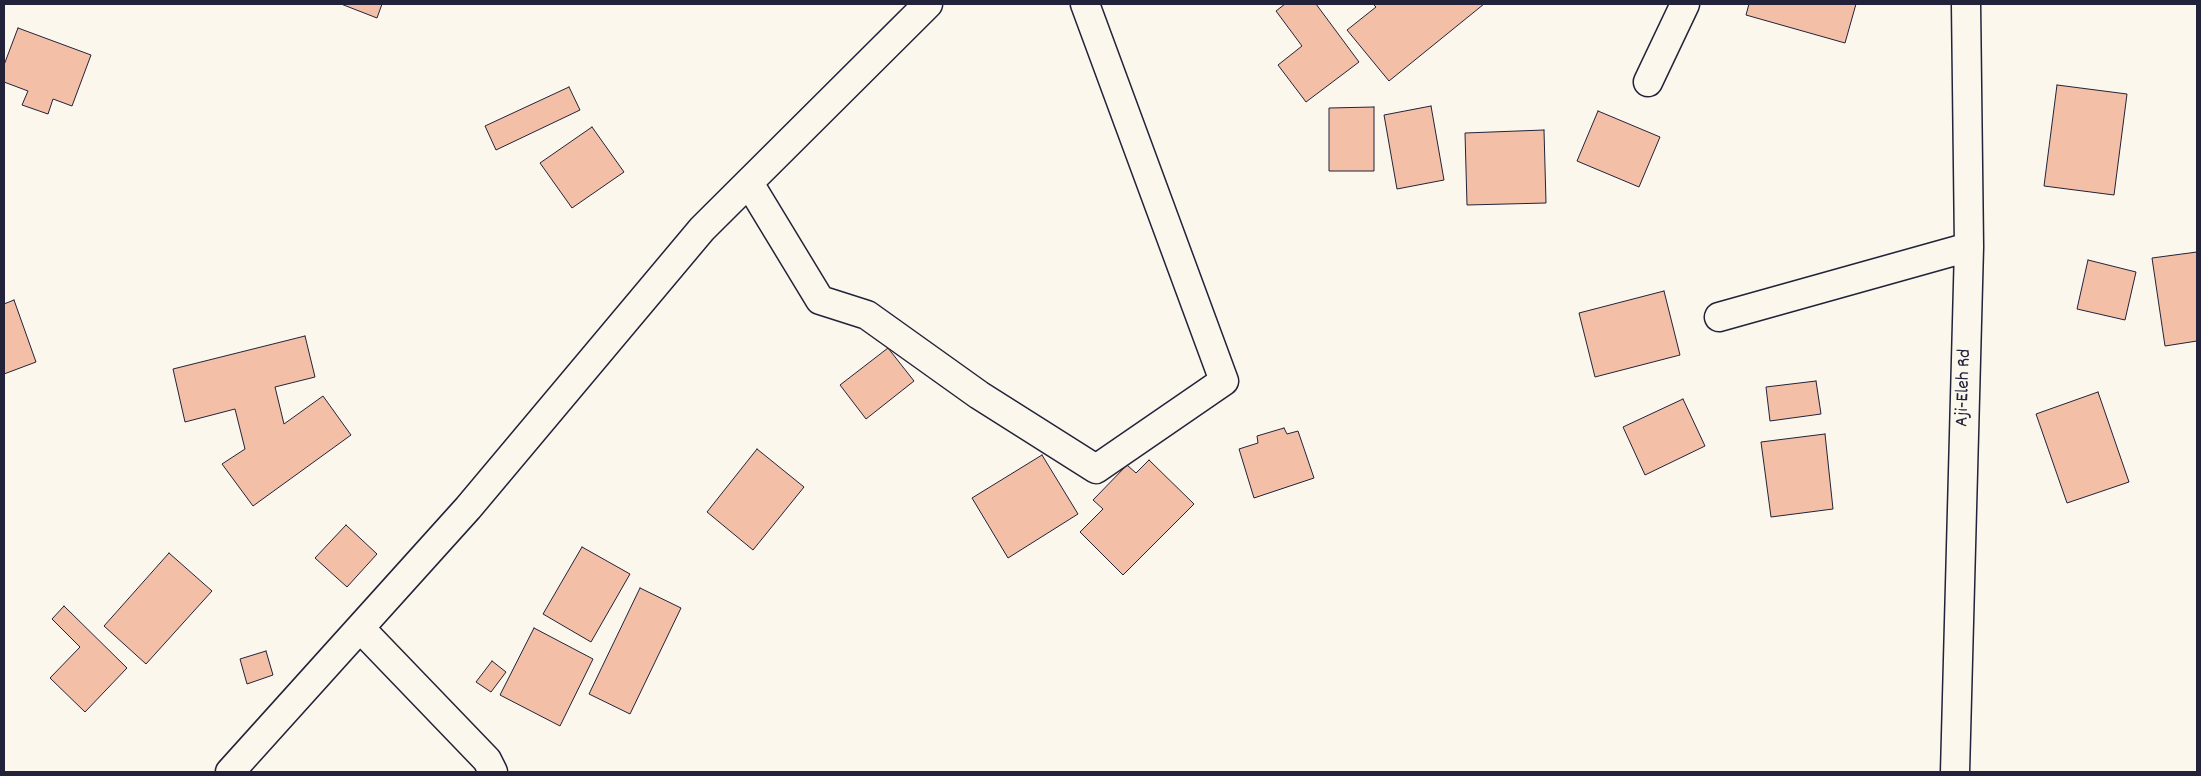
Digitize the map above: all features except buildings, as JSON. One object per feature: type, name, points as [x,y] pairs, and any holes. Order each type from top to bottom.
[{"type":"street","points":[[230,772],[468,508],[702,229],[928,4]]},
{"type":"street","points":[[749,183],[820,300],[867,315],[979,395],[1096,469],[1224,381],[1085,4]]},
{"type":"street","points":[[1648,82],[1685,4]]},
{"type":"street","name":"Aji-Eleh Rd","points":[[1955,772],[1969,247],[1966,4]]},
{"type":"street","points":[[1719,317],[1969,247]]},
{"type":"street","points":[[360,628],[487,760],[494,772]]}]
